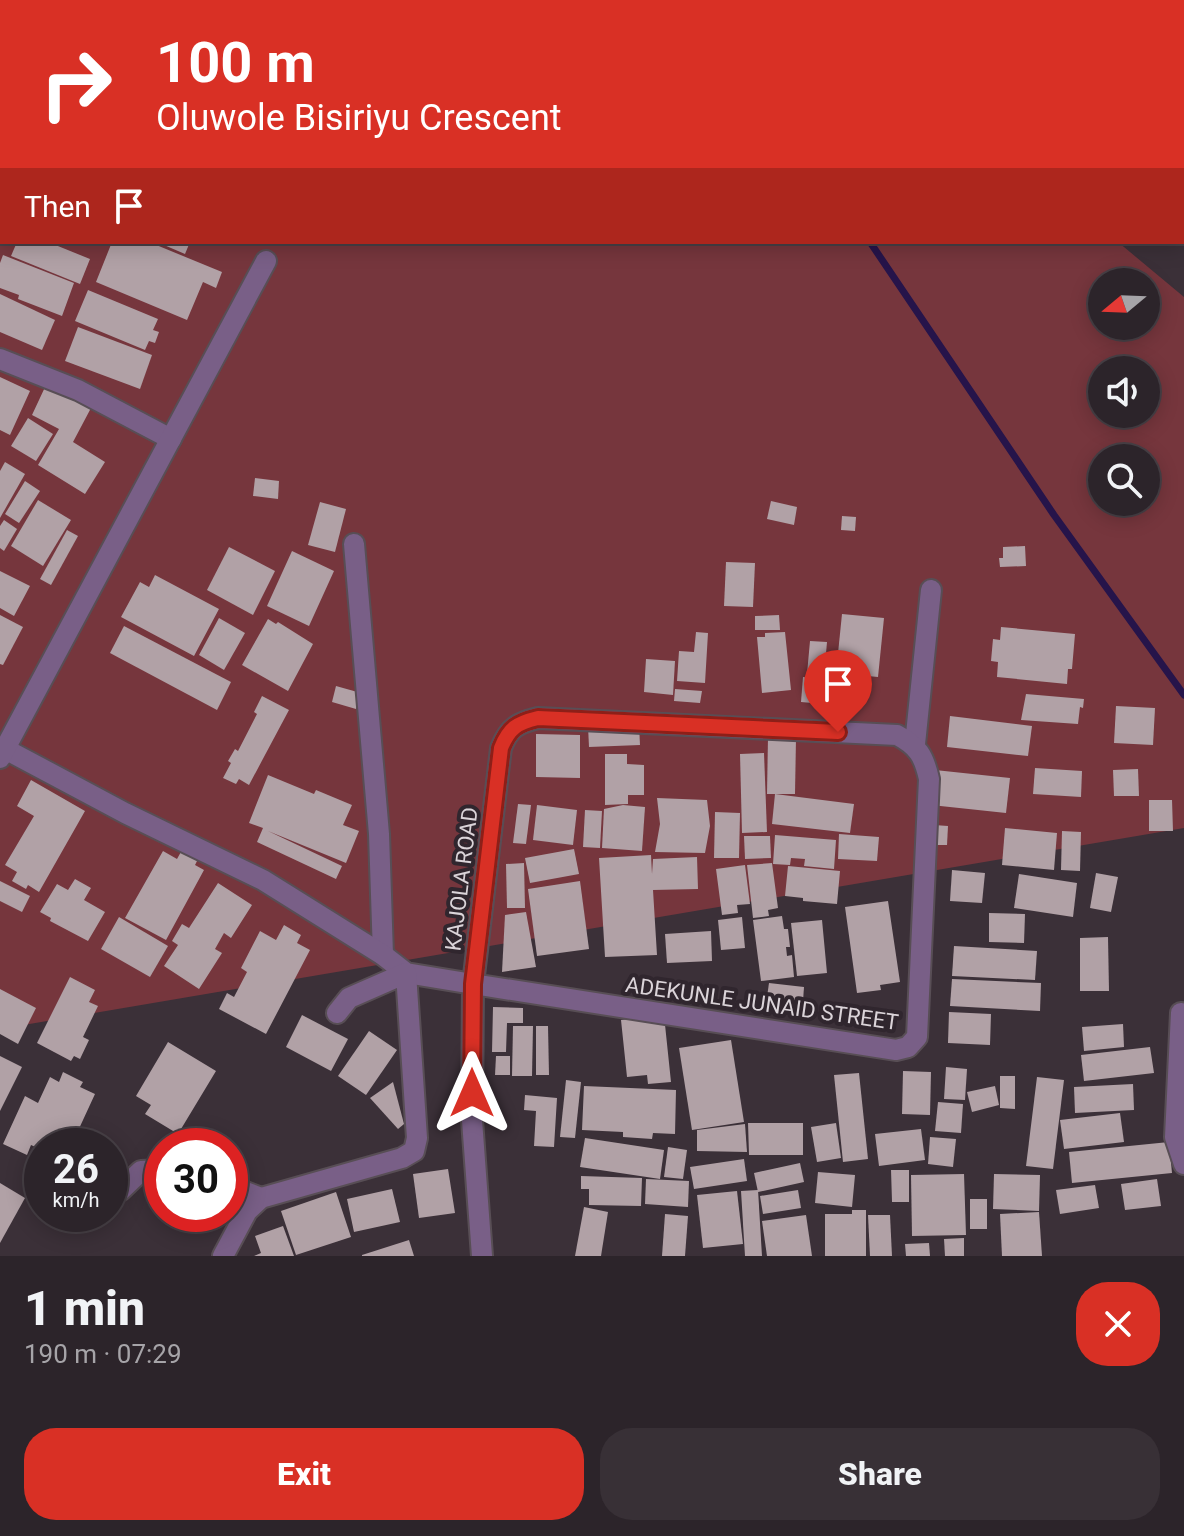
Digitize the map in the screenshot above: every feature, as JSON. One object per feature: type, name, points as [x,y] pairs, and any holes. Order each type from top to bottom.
[{"type":"street","points":[[266,261],[2,754],[263,880],[383,955],[406,973],[473,984]]},
{"type":"street","points":[[0,359],[78,390],[171,439]]},
{"type":"street","points":[[354,544],[379,834],[383,955]]},
{"type":"street","points":[[906,740],[931,590]]},
{"type":"street","name":"KAJOLA ROAD","points":[[482,1256],[472,1120],[473,984],[501,748],[508,731],[519,722],[538,718],[906,740]]},
{"type":"street","name":"ADEKUNLE JUNAID STREET","points":[[473,984],[883,1049],[908,1047],[917,1037],[929,779],[924,757],[906,740]]},
{"type":"street","points":[[337,1013],[349,998],[406,973]]},
{"type":"street","points":[[223,1256],[247,1211],[261,1198],[402,1158],[414,1151],[417,1138],[406,973]]},
{"type":"street","points":[[1181,1013],[1175,1137],[1184,1164]]},
{"type":"street","points":[[128,1183],[144,1171]]},
{"type":"street","points":[[248,1193],[261,1198]]},
{"type":"shaded area","points":[[0,244],[1120,244],[1149,268],[1088,268],[1088,340],[1160,340],[1160,277],[1184,297],[1184,828],[0,1029]]},
{"type":"building","points":[[16,244],[53,244],[90,259],[80,284],[11,256]]},
{"type":"building","points":[[111,244],[154,244],[222,272],[216,288],[203,282],[187,320],[96,282]]},
{"type":"building","points":[[162,244],[189,244],[185,254]]},
{"type":"building","points":[[3,255],[74,283],[62,316],[18,299],[19,295],[0,288]]},
{"type":"building","points":[[88,290],[158,319],[153,330],[159,332],[155,343],[149,341],[145,350],[75,321]]},
{"type":"building","points":[[0,294],[55,320],[42,350],[0,332]]},
{"type":"building","points":[[78,327],[152,355],[140,389],[65,361]]},
{"type":"building","points":[[0,377],[30,391],[10,435],[0,430]]},
{"type":"building","points":[[46,385],[91,408],[73,442],[105,462],[85,494],[38,465],[59,429],[32,415]]},
{"type":"building","points":[[28,418],[53,434],[36,461],[11,446]]},
{"type":"building","points":[[5,462],[25,474],[0,518],[0,471]]},
{"type":"building","points":[[255,478],[279,481],[278,499],[253,496]]},
{"type":"building","points":[[25,481],[40,491],[19,523],[5,514]]},
{"type":"building","points":[[38,500],[71,520],[43,566],[11,546]]},
{"type":"building","points":[[771,501],[797,507],[794,525],[767,519]]},
{"type":"building","points":[[320,502],[346,509],[335,552],[308,545]]},
{"type":"building","points":[[842,516],[856,517],[855,531],[841,530]]},
{"type":"building","points":[[4,520],[17,529],[4,551],[0,548],[0,526]]},
{"type":"building","points":[[67,530],[78,536],[51,585],[40,579]]},
{"type":"building","points":[[1025,546],[1026,566],[1000,567],[1003,547]]},
{"type":"building","points":[[229,547],[275,571],[253,615],[207,590]]},
{"type":"building","points":[[292,551],[334,571],[309,626],[267,606]]},
{"type":"building","points":[[726,562],[755,563],[753,607],[724,606]]},
{"type":"building","points":[[0,571],[30,586],[14,616],[0,608]]},
{"type":"building","points":[[155,575],[219,609],[194,656],[121,617],[140,582],[149,587]]},
{"type":"building","points":[[842,614],[884,618],[878,677],[836,673]]},
{"type":"building","points":[[0,615],[23,627],[3,665],[0,664]]},
{"type":"building","points":[[779,615],[780,630],[755,630],[755,616]]},
{"type":"building","points":[[219,618],[245,633],[224,670],[199,655]]},
{"type":"building","points":[[268,619],[313,644],[288,691],[242,665]]},
{"type":"building","points":[[124,626],[231,682],[217,710],[110,653]]},
{"type":"building","points":[[1001,627],[1075,634],[1072,669],[1068,669],[1067,684],[997,677],[998,662],[991,661],[993,639],[1000,640]]},
{"type":"building","points":[[696,632],[708,633],[705,683],[677,681],[679,651],[694,652]]},
{"type":"building","points":[[785,632],[791,690],[762,693],[757,637],[765,637],[765,633]]},
{"type":"building","points":[[810,641],[827,642],[824,676],[807,674]]},
{"type":"building","points":[[646,659],[675,661],[673,695],[644,692]]},
{"type":"building","points":[[803,677],[825,679],[823,704],[801,702]]},
{"type":"building","points":[[827,680],[859,682],[858,708],[826,706]]},
{"type":"building","points":[[336,686],[361,693],[356,709],[332,702]]},
{"type":"building","points":[[675,689],[702,691],[700,703],[674,701]]},
{"type":"building","points":[[1026,694],[1084,699],[1078,724],[1021,720]]},
{"type":"building","points":[[262,696],[289,710],[249,785],[239,779],[236,784],[223,778],[231,763],[228,761],[235,749],[238,751],[257,714],[254,712]]},
{"type":"building","points":[[1116,706],[1155,708],[1153,745],[1114,743]]},
{"type":"building","points":[[950,716],[1032,726],[1028,756],[947,747]]},
{"type":"building","points":[[639,725],[640,745],[589,747],[588,726]]},
{"type":"building","points":[[536,734],[580,735],[580,778],[536,777]]},
{"type":"building","points":[[768,737],[796,738],[795,794],[767,794]]},
{"type":"building","points":[[764,753],[767,832],[742,833],[740,754]]},
{"type":"building","points":[[605,754],[627,754],[627,764],[644,765],[644,795],[628,795],[628,804],[605,805]]},
{"type":"building","points":[[1035,768],[1082,771],[1081,797],[1033,794]]},
{"type":"building","points":[[1138,769],[1139,796],[1114,796],[1113,770]]},
{"type":"building","points":[[935,770],[1010,778],[1006,813],[931,805]]},
{"type":"building","points":[[268,775],[314,794],[316,790],[352,805],[343,825],[359,831],[346,863],[268,831],[342,866],[336,879],[257,842],[263,828],[249,823]]},
{"type":"building","points":[[31,780],[85,811],[39,892],[12,881],[17,872],[5,865],[34,816],[17,806]]},
{"type":"building","points":[[775,794],[854,804],[850,833],[772,824]]},
{"type":"building","points":[[657,798],[707,800],[710,826],[705,853],[655,852],[660,824]]},
{"type":"building","points":[[1149,800],[1172,800],[1173,831],[1149,831]]},
{"type":"building","points":[[518,804],[531,805],[526,844],[513,843]]},
{"type":"building","points":[[537,805],[577,810],[573,845],[533,840]]},
{"type":"building","points":[[623,805],[645,807],[642,851],[602,848],[604,809]]},
{"type":"building","points":[[585,810],[602,811],[600,848],[583,847]]},
{"type":"building","points":[[715,812],[740,813],[739,858],[714,858]]},
{"type":"building","points":[[934,825],[948,826],[947,845],[933,845]]},
{"type":"building","points":[[1005,828],[1057,833],[1054,870],[1002,865]]},
{"type":"building","points":[[1062,831],[1081,832],[1080,871],[1061,870]]},
{"type":"building","points":[[839,834],[879,837],[877,861],[838,859]]},
{"type":"building","points":[[775,835],[836,840],[834,869],[804,866],[805,859],[791,858],[790,865],[773,864]]},
{"type":"building","points":[[744,836],[770,836],[771,858],[745,859]]},
{"type":"building","points":[[574,849],[579,874],[530,883],[525,858]]},
{"type":"building","points":[[182,850],[198,859],[195,865],[204,870],[166,940],[125,918],[163,851],[177,859]]},
{"type":"building","points":[[651,855],[652,874],[653,859],[697,857],[698,889],[653,890],[657,955],[605,957],[599,858]]},
{"type":"building","points":[[524,863],[525,908],[507,908],[506,864]]},
{"type":"building","points":[[772,863],[778,908],[768,910],[769,916],[753,918],[747,865]]},
{"type":"building","points":[[745,865],[750,904],[737,905],[738,913],[722,915],[716,869]]},
{"type":"building","points":[[788,866],[840,871],[837,904],[785,896]]},
{"type":"building","points":[[952,870],[985,873],[982,903],[950,901]]},
{"type":"building","points":[[1096,873],[1118,877],[1111,912],[1090,908]]},
{"type":"building","points":[[1019,874],[1077,883],[1073,917],[1014,908]]},
{"type":"building","points":[[75,879],[91,888],[84,900],[105,912],[88,941],[50,921],[51,918],[40,912],[57,884],[68,890]]},
{"type":"building","points":[[0,881],[30,896],[22,912],[0,901]]},
{"type":"building","points":[[580,881],[589,949],[537,956],[528,889]]},
{"type":"building","points":[[218,883],[252,905],[231,938],[224,933],[215,949],[222,953],[199,989],[164,966],[178,945],[172,941],[182,924],[189,928]]},
{"type":"building","points":[[888,901],[900,982],[880,985],[881,990],[857,993],[845,907]]},
{"type":"building","points":[[526,912],[536,967],[502,972],[505,915]]},
{"type":"building","points":[[989,913],[1025,914],[1024,943],[989,942]]},
{"type":"building","points":[[782,916],[784,929],[788,929],[790,947],[786,947],[787,956],[792,955],[794,977],[761,981],[753,920]]},
{"type":"building","points":[[119,917],[168,946],[150,977],[101,949]]},
{"type":"building","points":[[742,917],[745,948],[721,950],[718,920]]},
{"type":"building","points":[[822,920],[827,973],[797,976],[791,923]]},
{"type":"building","points":[[284,925],[301,935],[297,943],[310,950],[266,1034],[219,1009],[227,993],[234,997],[247,972],[241,968],[260,931],[276,940]]},
{"type":"building","points":[[711,931],[712,961],[667,963],[665,934]]},
{"type":"building","points":[[1108,937],[1109,991],[1080,991],[1080,938]]},
{"type":"building","points":[[954,946],[1037,951],[1035,980],[952,976]]},
{"type":"building","points":[[70,977],[95,990],[89,1002],[98,1006],[83,1037],[89,1040],[80,1059],[74,1056],[71,1061],[37,1043]]},
{"type":"building","points":[[952,979],[1041,983],[1040,1011],[950,1006]]},
{"type":"building","points":[[769,983],[804,987],[803,1001],[767,997]]},
{"type":"building","points":[[0,989],[36,1008],[18,1044],[0,1034]]},
{"type":"building","points":[[493,1007],[523,1008],[523,1023],[507,1023],[506,1052],[492,1052]]},
{"type":"building","points":[[949,1012],[991,1014],[990,1045],[948,1043]]},
{"type":"building","points":[[302,1015],[348,1039],[331,1071],[286,1047]]},
{"type":"building","points":[[664,1015],[671,1082],[648,1084],[647,1075],[627,1077],[621,1020]]},
{"type":"building","points":[[1123,1024],[1124,1047],[1084,1051],[1082,1027]]},
{"type":"building","points":[[513,1026],[533,1026],[532,1076],[512,1076]]},
{"type":"building","points":[[536,1026],[548,1026],[549,1075],[536,1075]]},
{"type":"building","points":[[369,1031],[397,1050],[366,1095],[338,1076]]},
{"type":"building","points":[[731,1040],[744,1122],[692,1130],[679,1048]]},
{"type":"building","points":[[168,1042],[216,1071],[182,1128],[168,1128],[145,1114],[151,1105],[136,1096]]},
{"type":"building","points":[[1150,1047],[1154,1073],[1084,1081],[1081,1055]]},
{"type":"building","points":[[0,1056],[22,1067],[0,1111]]},
{"type":"building","points":[[496,1056],[510,1056],[510,1075],[495,1075]]},
{"type":"building","points":[[946,1067],[967,1069],[965,1100],[944,1099]]},
{"type":"building","points":[[903,1071],[931,1072],[930,1115],[902,1114]]},
{"type":"building","points":[[63,1072],[83,1082],[80,1087],[95,1094],[79,1128],[24,1128],[24,1154],[3,1144],[25,1096],[38,1103],[50,1077],[59,1082]]},
{"type":"building","points":[[859,1073],[868,1159],[843,1162],[834,1075]]},
{"type":"building","points":[[1000,1076],[1015,1076],[1015,1109],[1000,1108]]},
{"type":"building","points":[[1037,1077],[1064,1080],[1053,1169],[1026,1166]]},
{"type":"building","points":[[566,1080],[581,1082],[575,1138],[560,1137]]},
{"type":"building","points":[[393,1082],[404,1124],[398,1129],[370,1098]]},
{"type":"building","points":[[1133,1084],[1134,1110],[1075,1113],[1074,1087]]},
{"type":"building","points":[[584,1086],[676,1090],[675,1134],[653,1133],[652,1139],[623,1137],[623,1132],[582,1130]]},
{"type":"building","points":[[995,1086],[999,1105],[972,1112],[967,1092]]},
{"type":"building","points":[[525,1095],[557,1098],[554,1147],[534,1146],[536,1111],[524,1110]]},
{"type":"building","points":[[938,1102],[963,1104],[961,1133],[935,1131]]},
{"type":"building","points":[[1120,1113],[1124,1142],[1064,1149],[1060,1120]]},
{"type":"building","points":[[748,1123],[803,1123],[803,1155],[749,1155]]},
{"type":"building","points":[[836,1123],[841,1158],[817,1162],[811,1127]]},
{"type":"building","points":[[745,1124],[747,1152],[697,1151],[697,1130]]},
{"type":"building","points":[[921,1129],[925,1160],[879,1166],[875,1134]]},
{"type":"building","points":[[930,1137],[956,1139],[953,1167],[928,1164]]},
{"type":"building","points":[[585,1138],[664,1150],[660,1179],[580,1167]]},
{"type":"building","points":[[1169,1142],[1172,1173],[1072,1183],[1069,1152]]},
{"type":"building","points":[[668,1147],[687,1150],[683,1179],[664,1177]]},
{"type":"building","points":[[744,1159],[747,1181],[694,1189],[690,1167]]},
{"type":"building","points":[[800,1163],[804,1182],[758,1192],[754,1173]]},
{"type":"building","points":[[448,1169],[455,1213],[419,1218],[413,1174]]},
{"type":"building","points":[[891,1170],[909,1170],[909,1202],[892,1202]]},
{"type":"building","points":[[818,1172],[855,1175],[852,1207],[815,1203]]},
{"type":"building","points":[[964,1174],[966,1235],[912,1236],[911,1175]]},
{"type":"building","points":[[994,1174],[1040,1175],[1039,1211],[993,1209]]},
{"type":"building","points":[[581,1176],[642,1178],[641,1206],[589,1205],[589,1189],[581,1189]]},
{"type":"building","points":[[646,1179],[689,1181],[688,1207],[645,1204]]},
{"type":"building","points":[[1157,1179],[1161,1206],[1125,1210],[1121,1184]]},
{"type":"building","points":[[0,1183],[24,1200],[0,1243]]},
{"type":"building","points":[[1095,1185],[1099,1208],[1060,1214],[1056,1190]]},
{"type":"building","points":[[392,1189],[400,1222],[354,1232],[347,1199]]},
{"type":"building","points":[[758,1190],[762,1256],[745,1256],[741,1191]]},
{"type":"building","points":[[798,1190],[801,1208],[763,1214],[760,1196]]},
{"type":"building","points":[[737,1191],[743,1244],[703,1248],[697,1195]]},
{"type":"building","points":[[336,1192],[351,1237],[296,1255],[281,1211]]},
{"type":"building","points":[[970,1199],[987,1199],[987,1229],[970,1229]]},
{"type":"building","points":[[584,1207],[608,1212],[601,1256],[575,1256]]},
{"type":"building","points":[[852,1210],[866,1210],[866,1256],[825,1256],[825,1214],[852,1214]]},
{"type":"building","points":[[1039,1212],[1042,1256],[1002,1256],[1000,1214]]},
{"type":"building","points":[[665,1214],[688,1216],[685,1256],[662,1256]]},
{"type":"building","points":[[806,1215],[812,1256],[767,1256],[762,1221]]},
{"type":"building","points":[[868,1215],[890,1215],[892,1256],[870,1256]]},
{"type":"building","points":[[283,1226],[294,1256],[254,1256],[261,1253],[255,1236]]},
{"type":"building","points":[[964,1238],[964,1256],[945,1256],[944,1239]]},
{"type":"building","points":[[409,1240],[414,1256],[362,1256],[362,1255]]},
{"type":"building","points":[[929,1243],[930,1256],[906,1256],[905,1244]]},
{"type":"waterway","points":[[871,244],[1054,515],[1184,695]]},
{"type":"route","points":[[472,1093],[473,984],[501,748],[508,731],[519,722],[538,718],[838,732]]}]
